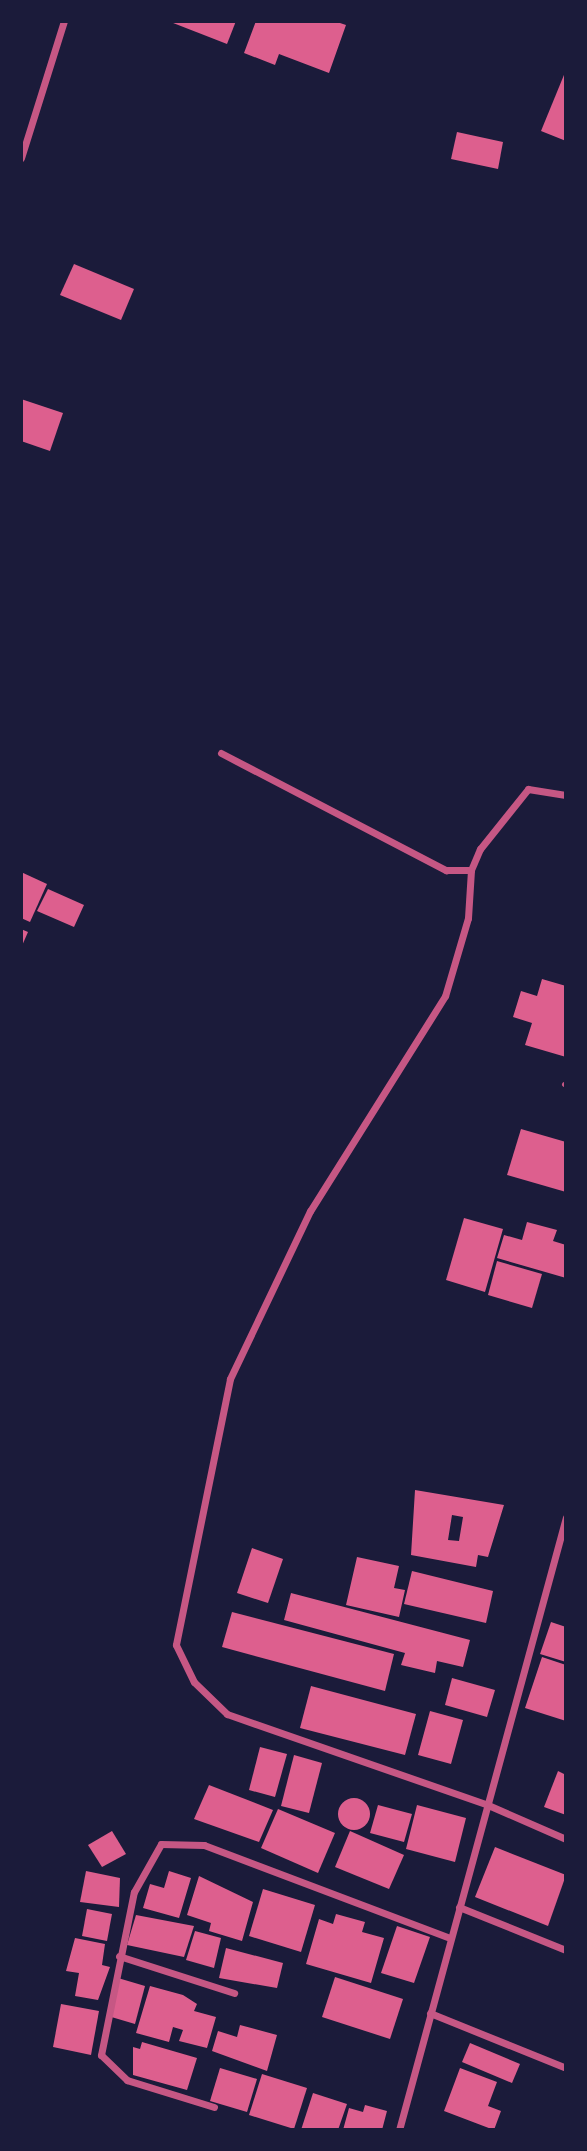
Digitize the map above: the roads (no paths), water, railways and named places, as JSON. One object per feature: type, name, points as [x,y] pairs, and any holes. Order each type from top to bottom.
[{"type":"street","points":[[21,158],[64,21]]},
{"type":"street","points":[[221,753],[432,869],[471,870]]},
{"type":"street","points":[[566,795],[527,789],[480,849],[471,870],[468,918],[445,996],[310,1211],[230,1379],[176,1645],[194,1682],[227,1714],[488,1805],[566,1839]]},
{"type":"street","points":[[399,2130],[566,1517]]},
{"type":"street","points":[[214,2106],[127,2080],[101,2055],[134,1892],[161,1844],[176,1840],[214,1848],[450,1938]]},
{"type":"street","points":[[459,1907],[566,1950]]},
{"type":"street","points":[[119,1956],[234,1993]]},
{"type":"street","points":[[430,2013],[566,2068]]}]
